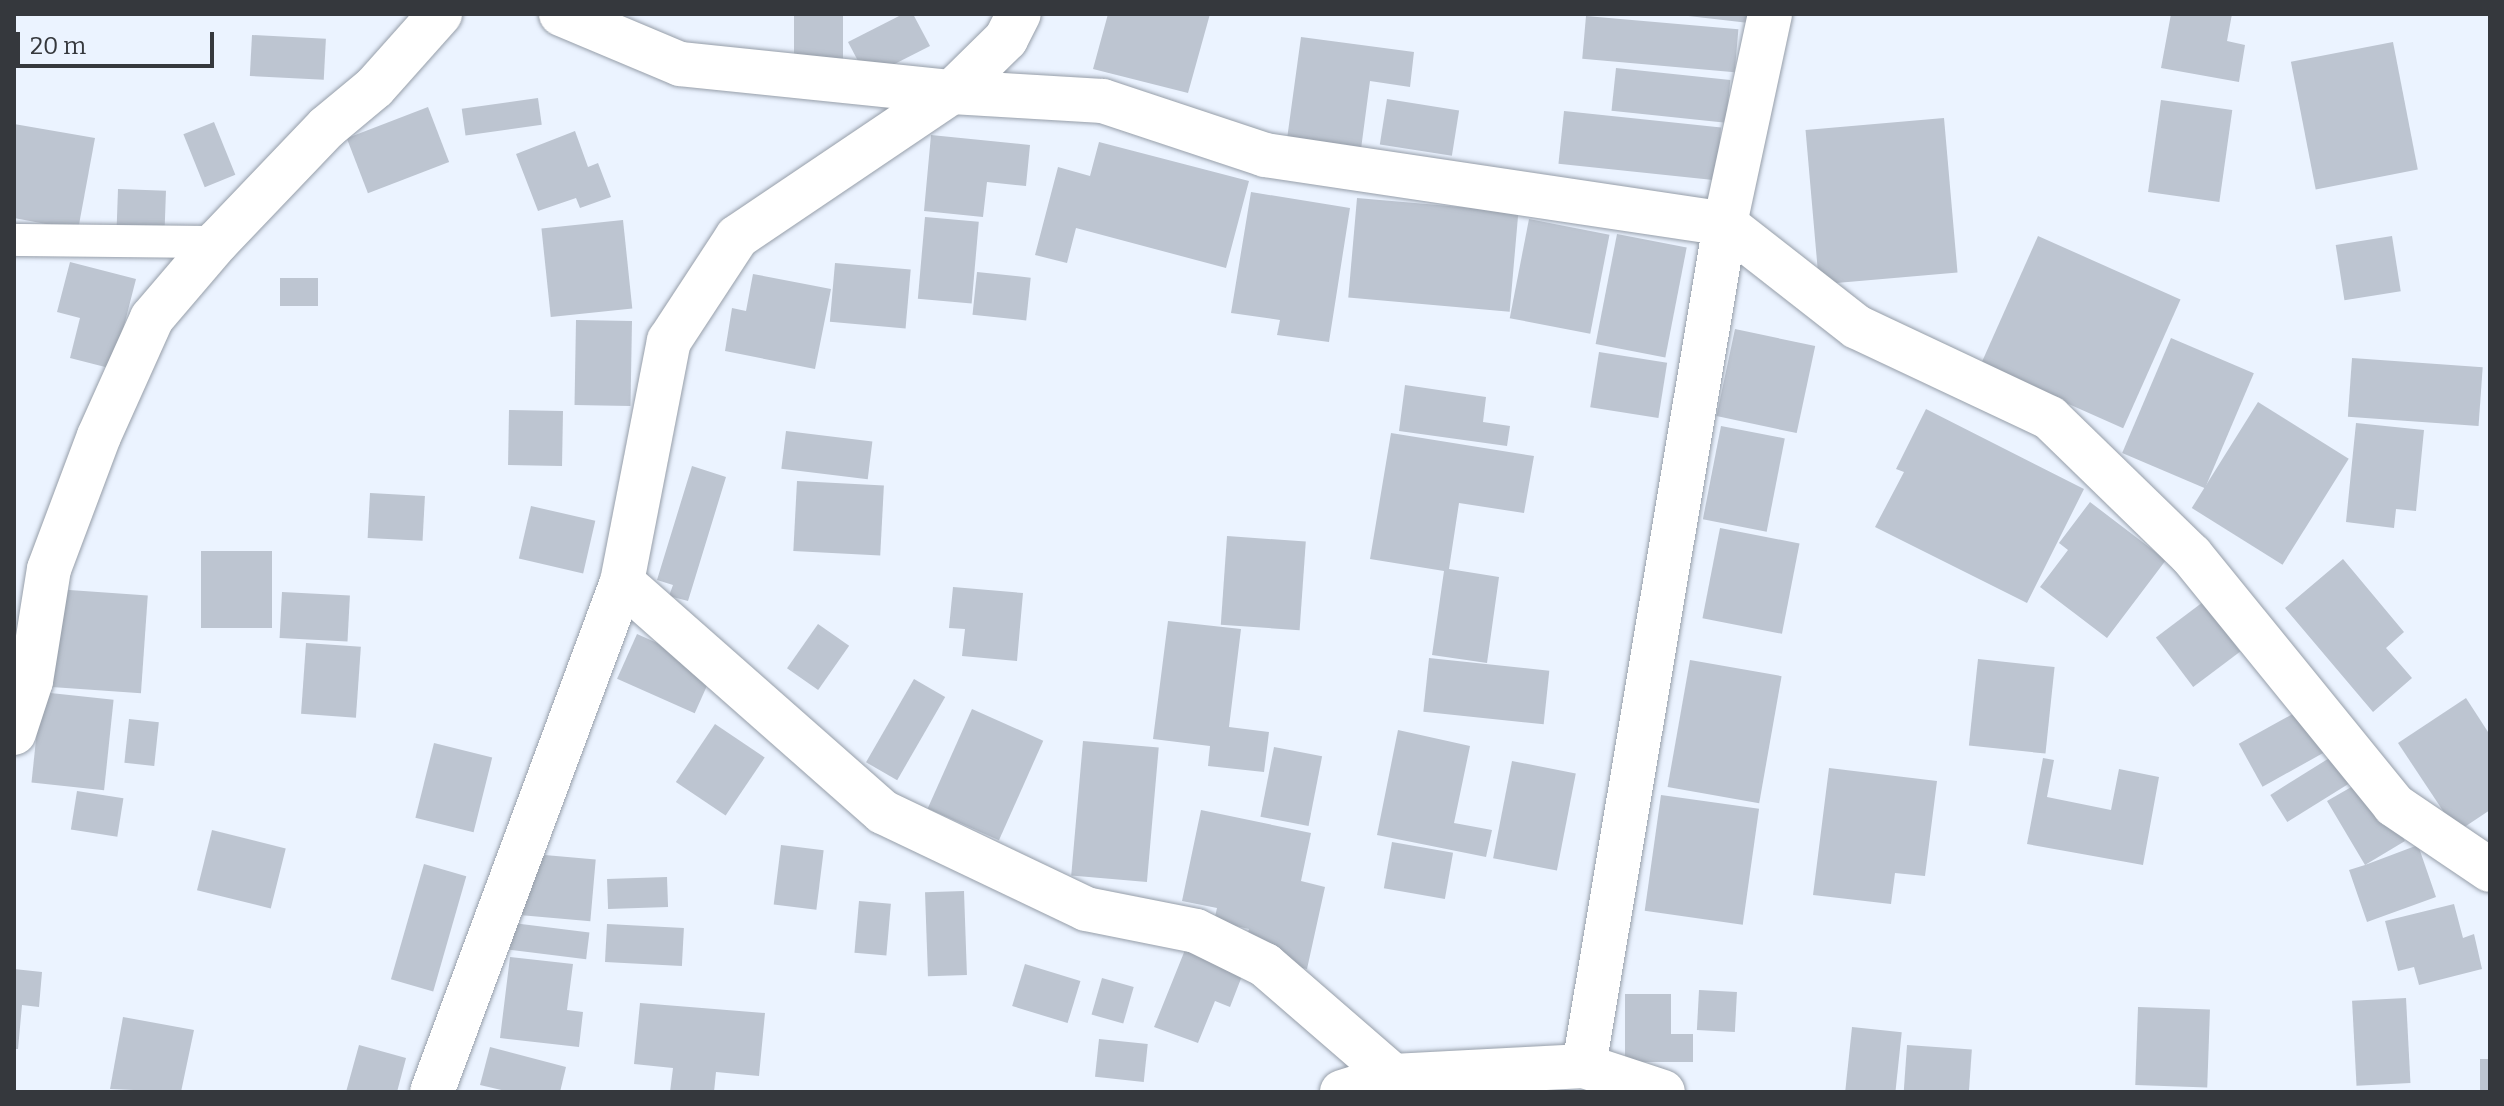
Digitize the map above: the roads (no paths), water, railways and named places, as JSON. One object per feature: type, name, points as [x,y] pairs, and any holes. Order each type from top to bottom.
[{"type":"street","points":[[14,733],[31,681],[49,569],[99,436],[152,318],[217,242],[327,127],[375,87],[440,14]]},
{"type":"street","points":[[561,14],[680,64],[952,92],[1103,101],[1265,155],[1725,224],[1857,327],[2050,418],[2191,555],[2394,805],[2490,870]]},
{"type":"street","points":[[469,1092],[439,1074],[622,582],[669,341],[737,237],[952,92],[1006,39],[1019,14]]},
{"type":"street","points":[[1584,1066],[1725,224],[1770,14]]},
{"type":"street","points":[[622,582],[883,812],[1086,909],[1196,931],[1265,965],[1393,1076]]},
{"type":"street","points":[[1342,1092],[1393,1076],[1584,1066],[1656,1091]]},
{"type":"lane","points":[[14,240],[217,242]]}]
